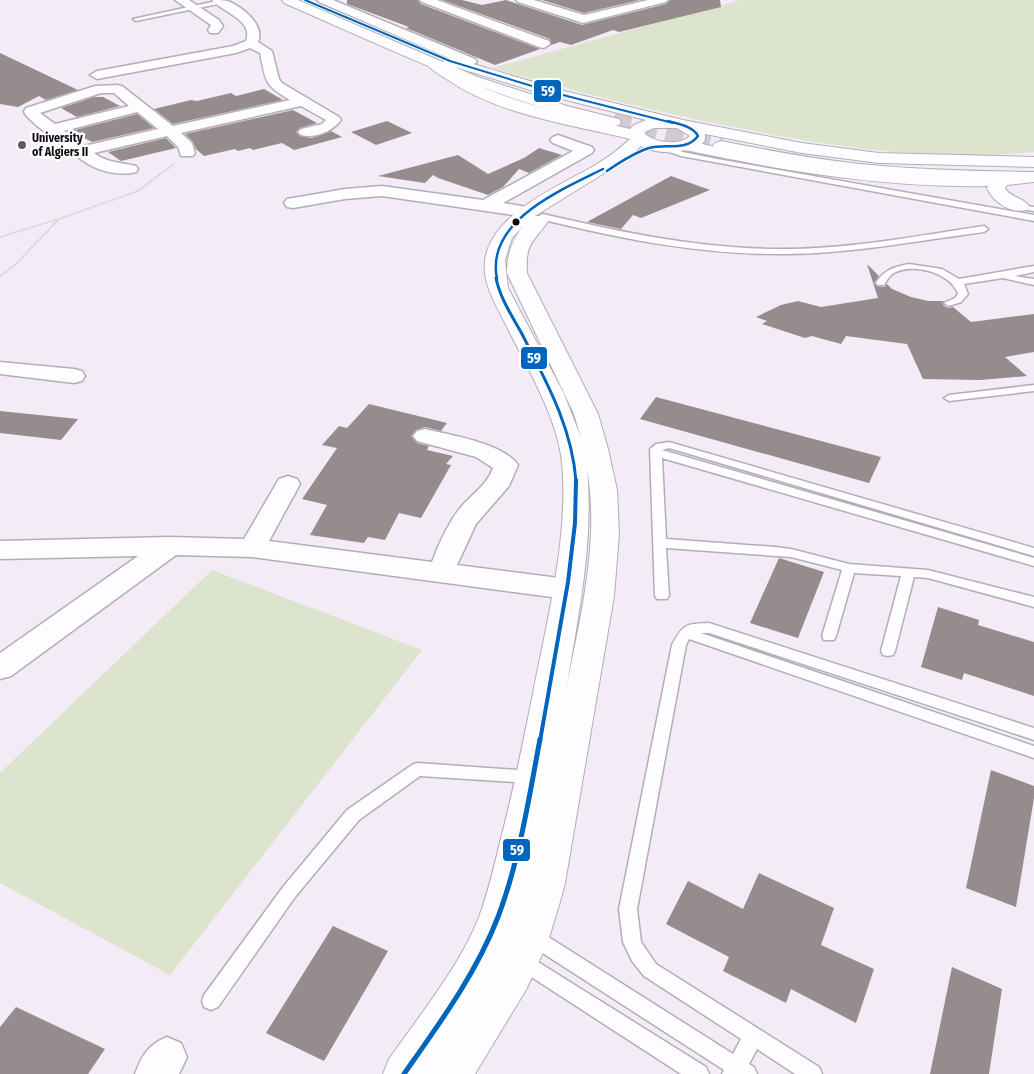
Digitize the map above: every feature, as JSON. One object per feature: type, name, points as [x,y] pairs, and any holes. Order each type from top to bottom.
[{"type":"main road","points":[[288,0],[433,63],[523,97],[616,119],[518,88],[305,0]]},
{"type":"main road","points":[[450,61],[555,93],[691,128],[698,136],[697,140],[682,146]]},
{"type":"main road","points":[[433,63],[462,84],[488,95],[553,115],[638,137],[660,146],[682,146],[771,163],[865,177],[944,183],[1000,182],[1034,177]]},
{"type":"main road","points":[[553,115],[596,131],[610,140],[616,148],[602,171]]},
{"type":"main road","points":[[638,137],[636,132],[643,126],[658,123],[680,125],[802,148],[879,158],[1034,162]]},
{"type":"main road","points":[[404,1074],[461,991],[487,941],[507,890],[534,777],[567,592],[575,530],[576,489],[573,453],[564,422],[552,394],[498,288],[494,276],[496,252],[501,240],[509,230],[602,171],[638,137]]},
{"type":"main road","points":[[1034,168],[975,169],[908,166],[724,144],[800,162],[881,171],[945,176],[1034,177]]},
{"type":"main road","points":[[602,171],[660,146]]},
{"type":"main road","points":[[602,171],[665,157],[700,158]]},
{"type":"main road","points":[[1000,182],[997,185],[996,192],[1014,206]]},
{"type":"main road","points":[[450,1074],[491,1010],[525,948],[546,883],[599,595],[605,534],[604,490],[596,448],[586,414],[517,273],[516,260],[519,246],[530,231],[535,215]]},
{"type":"main road","points":[[567,592],[581,611],[599,595]]},
{"type":"main road","points":[[487,941],[525,948]]},
{"type":"street","points":[[181,0],[216,23],[217,26],[214,30]]},
{"type":"street","points":[[323,0],[470,62]]},
{"type":"street","points":[[426,0],[544,44]]},
{"type":"street","points":[[522,0],[583,19],[662,0]]},
{"type":"street","points":[[621,0],[638,6]]},
{"type":"street","points":[[220,1],[244,18],[250,25],[253,34],[251,43]]},
{"type":"street","points":[[97,75],[236,49],[251,43],[266,51],[274,83],[334,120],[327,127],[306,132]]},
{"type":"street","points":[[130,170],[103,165],[30,113],[31,111],[105,88],[118,89],[170,131],[186,146],[187,153]]},
{"type":"street","points":[[82,151],[303,101]]},
{"type":"street","points":[[52,129],[141,108]]},
{"type":"street","points":[[487,205],[586,150],[558,140]]},
{"type":"street","points":[[293,203],[345,194],[382,191],[487,205],[535,215]]},
{"type":"street","points":[[0,368],[74,376]]},
{"type":"street","points":[[425,436],[484,452],[506,465],[504,475],[477,504],[458,532],[441,573]]},
{"type":"street","points":[[252,548],[288,484]]},
{"type":"street","points":[[0,550],[170,546],[252,548],[567,592]]},
{"type":"street","points":[[0,668],[170,546]]},
{"type":"lane","points":[[136,19],[220,1]]},
{"type":"lane","points":[[159,5],[172,11]]},
{"type":"lane","points":[[660,146],[700,158],[1014,206]]},
{"type":"lane","points":[[682,146],[770,167],[1014,206],[1034,218]]},
{"type":"lane","points":[[535,215],[657,241],[777,251],[842,248],[984,229]]},
{"type":"lane","points":[[881,283],[882,277],[888,272],[910,267],[938,271],[958,282],[963,288],[963,294],[958,300],[949,303]]},
{"type":"lane","points":[[958,282],[1002,276],[1034,269]]},
{"type":"lane","points":[[1002,276],[1034,282]]},
{"type":"lane","points":[[950,398],[1034,388]]},
{"type":"lane","points":[[662,596],[656,453],[660,446],[669,445],[1034,552]]},
{"type":"lane","points":[[656,453],[1034,562]]},
{"type":"lane","points":[[660,543],[775,551],[791,553],[849,568],[909,572],[946,577],[1034,602]]},
{"type":"lane","points":[[829,636],[849,568]]},
{"type":"lane","points":[[888,652],[909,572]]},
{"type":"lane","points":[[812,1074],[650,970],[634,952],[628,932],[628,909],[631,889],[679,645],[686,634],[691,629],[709,628],[1034,734]]},
{"type":"lane","points":[[686,634],[1034,752]]},
{"type":"lane","points":[[211,1001],[290,892],[353,815],[417,769],[534,777]]},
{"type":"lane","points":[[525,948],[739,1072],[753,1037]]},
{"type":"lane","points":[[525,948],[699,1074]]},
{"type":"path","points":[[0,237],[59,219],[138,191],[187,153]]},
{"type":"path","points":[[0,276],[15,265],[59,219]]},
{"type":"green space","points":[[740,0],[1034,0],[1034,152],[996,155],[920,154],[808,141],[642,107],[582,93],[493,68]]},
{"type":"green space","points":[[212,570],[422,650],[170,975],[0,883],[0,773]]},
{"type":"building","points":[[347,0],[418,0],[421,4],[540,49],[495,65],[406,28],[409,27],[347,4]]},
{"type":"building","points":[[442,0],[462,0],[482,5],[506,0],[582,25],[666,4],[670,0],[720,0],[721,7],[619,32],[613,30],[571,45],[560,42],[551,45],[550,39]]},
{"type":"building","points":[[542,0],[640,0],[584,13]]},
{"type":"building","points":[[0,53],[78,90],[46,100],[39,96],[18,107],[0,104]]},
{"type":"building","points":[[264,89],[283,100],[173,124],[154,109],[191,100],[197,101],[231,93],[236,96]]},
{"type":"building","points":[[94,97],[103,97],[120,106],[77,117],[61,108]]},
{"type":"building","points":[[293,110],[317,123],[300,128],[296,132],[300,136],[312,138],[331,131],[342,137],[294,150],[282,143],[253,150],[250,148],[238,151],[235,149],[204,156],[185,134]]},
{"type":"building","points":[[137,114],[154,128],[92,142],[71,131]]},
{"type":"building","points":[[387,121],[412,133],[376,145],[351,132]]},
{"type":"building","points":[[166,138],[176,148],[121,161],[108,152]]},
{"type":"building","points":[[539,148],[562,155],[529,173],[519,169],[503,187],[488,195],[433,175],[425,183],[378,176],[458,155],[488,174],[524,158]]},
{"type":"building","points":[[671,176],[710,190],[641,218],[633,215],[621,229],[587,222]]},
{"type":"building","points":[[867,264],[879,276],[874,283],[877,286],[884,287],[887,284],[892,289],[911,297],[928,301],[944,301],[943,305],[948,308],[953,307],[971,322],[1034,314],[1034,352],[1005,357],[1027,376],[980,380],[923,379],[907,344],[846,336],[841,344],[812,336],[805,338],[762,324],[767,321],[756,317],[781,305],[798,301],[821,307],[878,298]]},
{"type":"building","points":[[656,397],[881,457],[869,483],[640,419]]},
{"type":"building","points":[[369,404],[447,423],[441,431],[425,427],[416,430],[411,436],[417,443],[429,446],[427,450],[453,456],[446,464],[451,465],[421,518],[399,513],[385,540],[368,537],[364,543],[310,535],[327,505],[302,499],[337,448],[322,445],[339,426],[347,428]]},
{"type":"building","points":[[0,411],[78,419],[61,440],[0,433]]},
{"type":"building","points":[[779,558],[824,572],[798,638],[750,623]]},
{"type":"building","points":[[938,607],[979,620],[978,625],[1034,642],[1034,696],[964,673],[962,680],[921,667]]},
{"type":"building","points":[[991,770],[1034,786],[1034,798],[1016,907],[966,888]]},
{"type":"building","points":[[759,873],[834,908],[821,945],[874,969],[856,1023],[791,989],[786,1003],[723,971],[729,957],[666,924],[688,881],[743,909]]},
{"type":"building","points":[[333,926],[388,951],[324,1061],[266,1033]]},
{"type":"building","points":[[952,967],[1002,989],[989,1074],[930,1074]]},
{"type":"building","points":[[16,1007],[105,1049],[88,1074],[0,1074],[0,1027]]},
{"type":"tunnel","points":[[615,123],[613,122],[721,146]]},
{"type":"transit line","name":"59","points":[[305,0],[450,61],[555,93],[683,125],[696,132],[698,136],[689,144],[659,146],[641,151],[607,171]]},
{"type":"transit line","name":"59","points":[[404,1074],[453,1003],[475,966],[498,918],[505,898],[544,723],[560,634],[574,537],[576,480],[569,437],[550,388],[506,305],[497,283],[495,266],[498,249],[507,233],[519,219],[535,206],[603,169]]},
{"type":"place","name":"University of Algiers II","points":[[22,145]]}]
